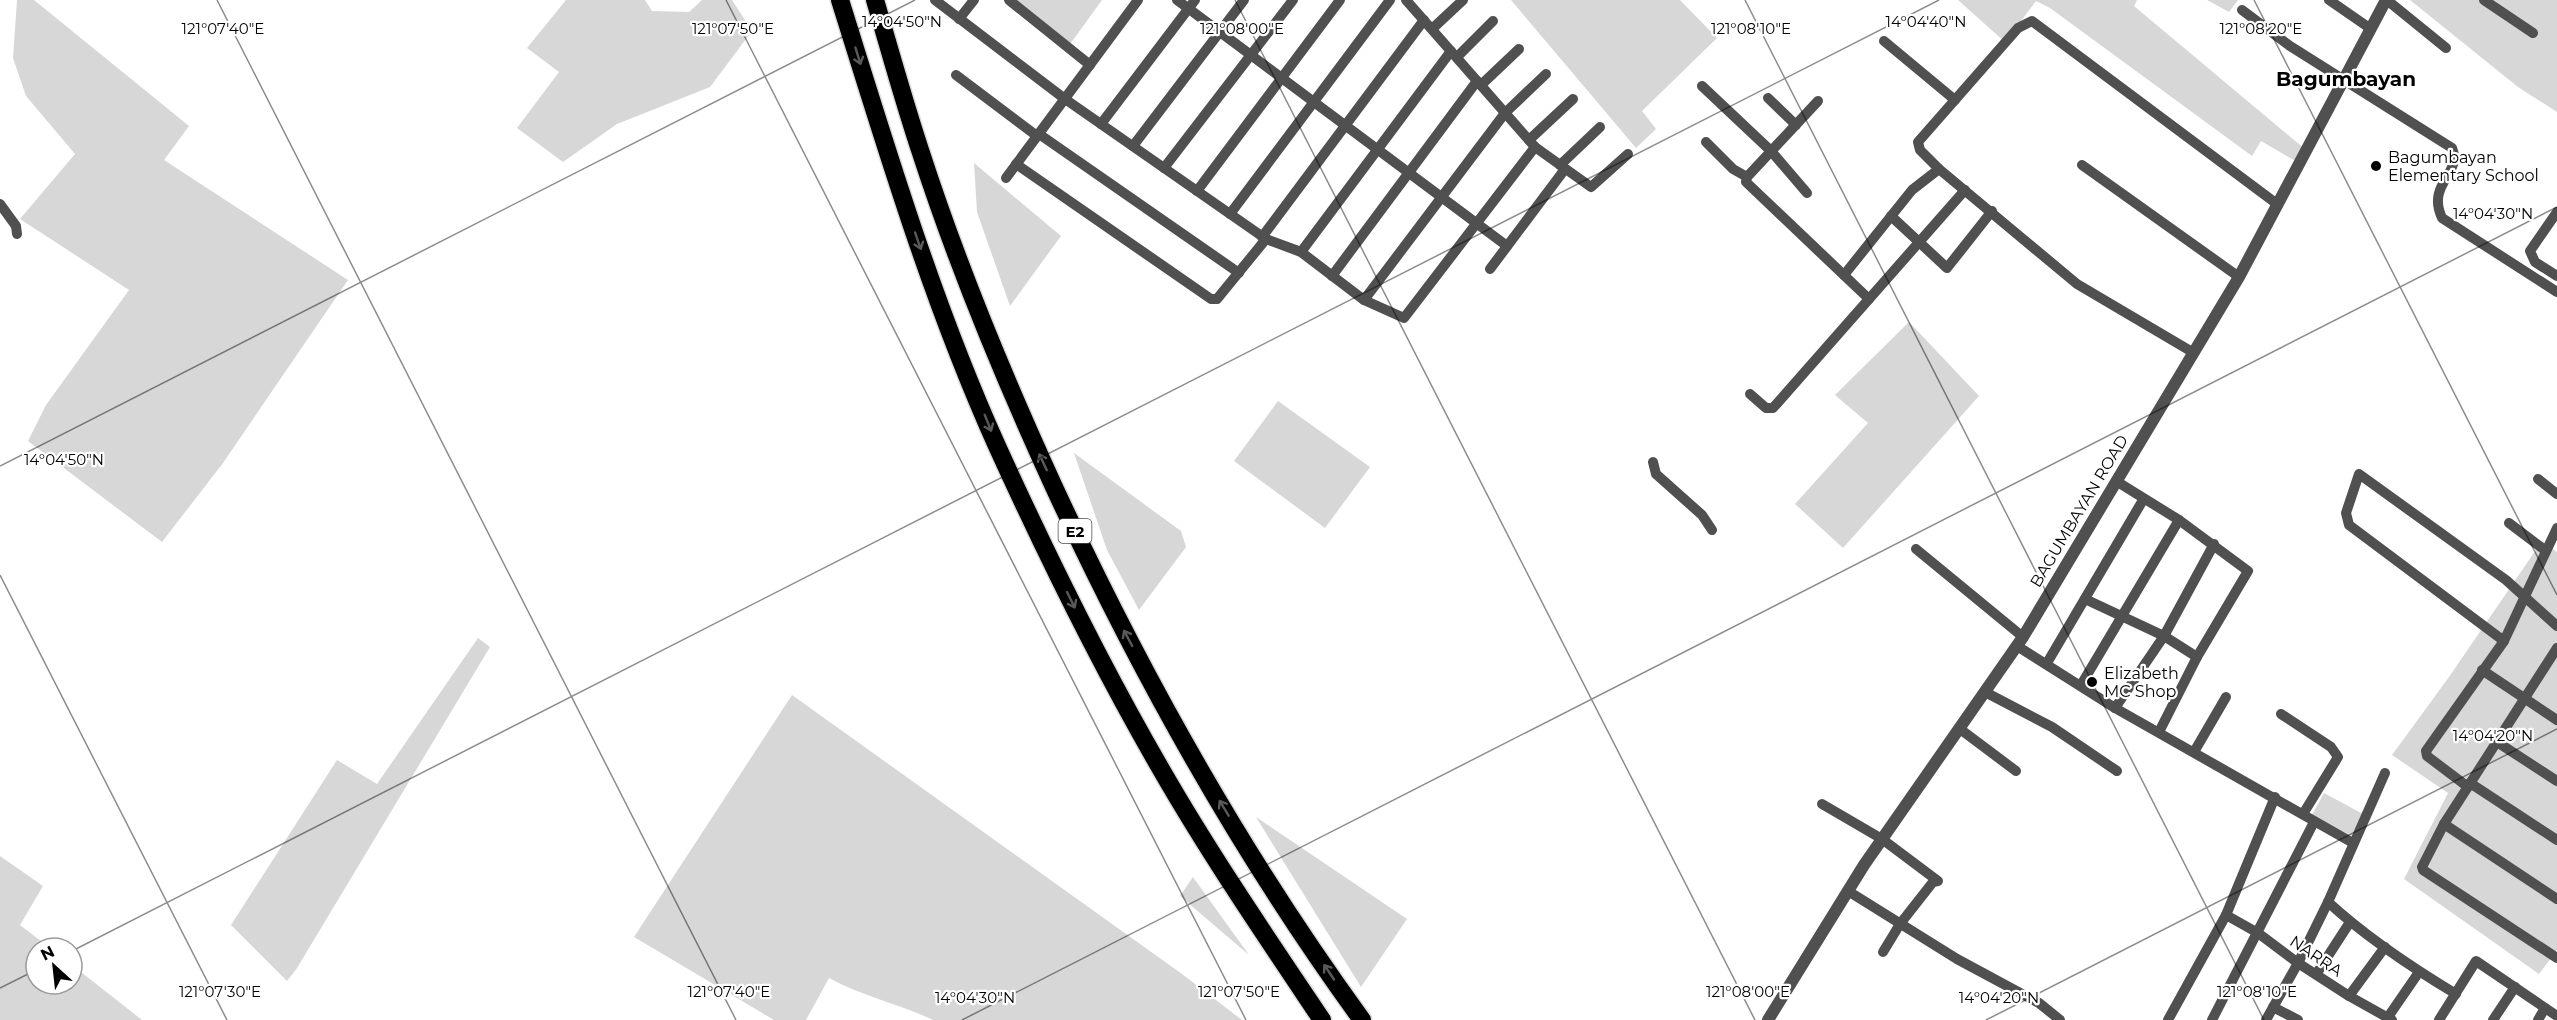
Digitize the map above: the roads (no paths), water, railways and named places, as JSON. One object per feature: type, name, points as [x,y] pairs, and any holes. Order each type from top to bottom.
[{"type":"highway","name":"E2","points":[[840,0],[939,303],[996,444],[1072,604],[1162,770],[1239,898],[1322,1020]]},
{"type":"highway","name":"E2","points":[[874,0],[921,154],[970,290],[1026,426],[1101,588],[1194,760],[1271,885],[1362,1020]]},
{"type":"street","points":[[935,0],[1065,99],[1264,238],[1301,252],[1364,300],[1404,318],[1477,224],[1532,144],[1573,99]]},
{"type":"street","points":[[959,19],[974,0]]},
{"type":"street","points":[[1009,0],[1090,65]]},
{"type":"street","points":[[1006,178],[1138,0]]},
{"type":"street","points":[[1177,0],[1191,4],[1220,32],[1507,246]]},
{"type":"street","points":[[1133,146],[1244,0]]},
{"type":"street","points":[[1164,168],[1293,0]]},
{"type":"street","points":[[1197,191],[1340,0]]},
{"type":"street","points":[[1230,214],[1390,0]]},
{"type":"street","points":[[1406,0],[1532,144],[1591,187],[1628,154]]},
{"type":"street","points":[[1432,29],[1463,0]]},
{"type":"street","points":[[2329,0],[2371,28]]},
{"type":"street","points":[[2387,0],[2446,48]]},
{"type":"street","name":"BAGUMBAYAN ROAD","points":[[1768,1020],[1882,839],[2020,641],[2239,277],[2387,0]]},
{"type":"street","points":[[2484,0],[2533,33]]},
{"type":"street","points":[[1101,124],[1191,4]]},
{"type":"street","points":[[2242,10],[2290,46],[2452,148],[2453,165],[2437,195],[2436,205],[2442,218],[2557,292]]},
{"type":"street","points":[[1016,164],[1211,299],[1217,299],[1239,273],[1424,20]]},
{"type":"street","points":[[1301,252],[1377,149],[1454,54],[1493,21]]},
{"type":"street","points":[[2194,353],[2077,284],[1939,169],[1920,150],[1918,142],[2018,28],[2032,21],[2277,204]]},
{"type":"street","points":[[1884,41],[1955,100]]},
{"type":"street","points":[[1332,276],[1479,83],[1520,49]]},
{"type":"street","points":[[1364,300],[1505,113],[1546,74]]},
{"type":"street","points":[[956,75],[1038,135],[1239,273]]},
{"type":"street","points":[[1702,86],[1771,151],[1807,193]]},
{"type":"street","points":[[1768,98],[1796,125]]},
{"type":"street","points":[[1818,101],[1747,177],[1746,182],[1869,299]]},
{"type":"street","points":[[1490,269],[1563,167],[1600,127]]},
{"type":"street","points":[[1706,142],[1733,170],[1747,177]]},
{"type":"street","points":[[2082,165],[2239,277]]},
{"type":"street","points":[[1844,275],[1912,190],[1939,169]]},
{"type":"street","points":[[1750,394],[1766,408],[1773,408],[1965,190]]},
{"type":"street","points":[[0,204],[16,226],[17,234]]},
{"type":"street","points":[[1891,216],[1947,268],[1992,211]]},
{"type":"street","points":[[2556,216],[2530,251],[2535,262],[2557,276]]},
{"type":"street","points":[[1653,462],[1656,474],[1702,515],[1712,530]]},
{"type":"street","points":[[2504,641],[2349,525],[2346,513],[2359,474],[2506,579],[2557,626]]},
{"type":"street","points":[[2538,479],[2557,494]]},
{"type":"street","points":[[2116,481],[2143,500],[2179,520],[2248,571],[2197,657],[2159,732]]},
{"type":"street","points":[[2047,663],[2143,500]]},
{"type":"street","points":[[2081,685],[2179,520]]},
{"type":"street","points":[[2509,523],[2546,551]]},
{"type":"street","points":[[2557,528],[2504,641],[2426,751],[2427,756],[2469,785],[2557,840]]},
{"type":"street","points":[[2115,708],[2164,636],[2214,544]]},
{"type":"street","points":[[1916,549],[2047,663],[2115,708],[2353,843]]},
{"type":"street","points":[[2085,599],[2164,636],[2197,657]]},
{"type":"street","points":[[2557,648],[2444,824],[2422,867],[2423,870],[2557,958]]},
{"type":"street","points":[[2482,670],[2557,720]]},
{"type":"street","points":[[1985,692],[2052,727],[2117,771]]},
{"type":"street","points":[[2194,752],[2226,697]]},
{"type":"street","points":[[2281,714],[2331,747],[2338,757],[2303,814]]},
{"type":"street","points":[[1960,729],[2016,771]]},
{"type":"street","points":[[2497,742],[2557,781]]},
{"type":"street","points":[[2266,1020],[2298,963],[2328,902],[2385,773]]},
{"type":"street","points":[[2168,1020],[2226,915],[2275,797]]},
{"type":"street","points":[[1822,804],[1882,839],[1938,881],[1932,882],[1900,924],[1883,952]]},
{"type":"street","points":[[2212,1020],[2314,822]]},
{"type":"street","points":[[2444,824],[2557,898]]},
{"type":"street","points":[[1848,891],[1966,963],[2039,1003],[2060,1020]]},
{"type":"street","points":[[2328,902],[2350,922],[2419,972],[2456,994]]},
{"type":"street","name":"NARRA","points":[[2226,915],[2258,933],[2298,963],[2317,973],[2349,996],[2390,1019]]},
{"type":"street","points":[[2317,973],[2350,922]]},
{"type":"street","points":[[2349,996],[2385,947]]},
{"type":"street","points":[[2439,1020],[2476,961],[2557,1016]]},
{"type":"street","points":[[2390,1019],[2419,972]]},
{"type":"street","points":[[2493,1020],[2515,987]]},
{"type":"street","points":[[2273,1007],[2298,1020]]},
{"type":"street","points":[[2538,1020],[2545,1008]]},
{"type":"place","name":"Bagumbayan Elementary School","points":[[2376,166]]},
{"type":"place","name":"Elizabeth MC Shop","points":[[2092,682]]},
{"type":"district","name":"Bagumbayan","points":[[2346,79]]}]
